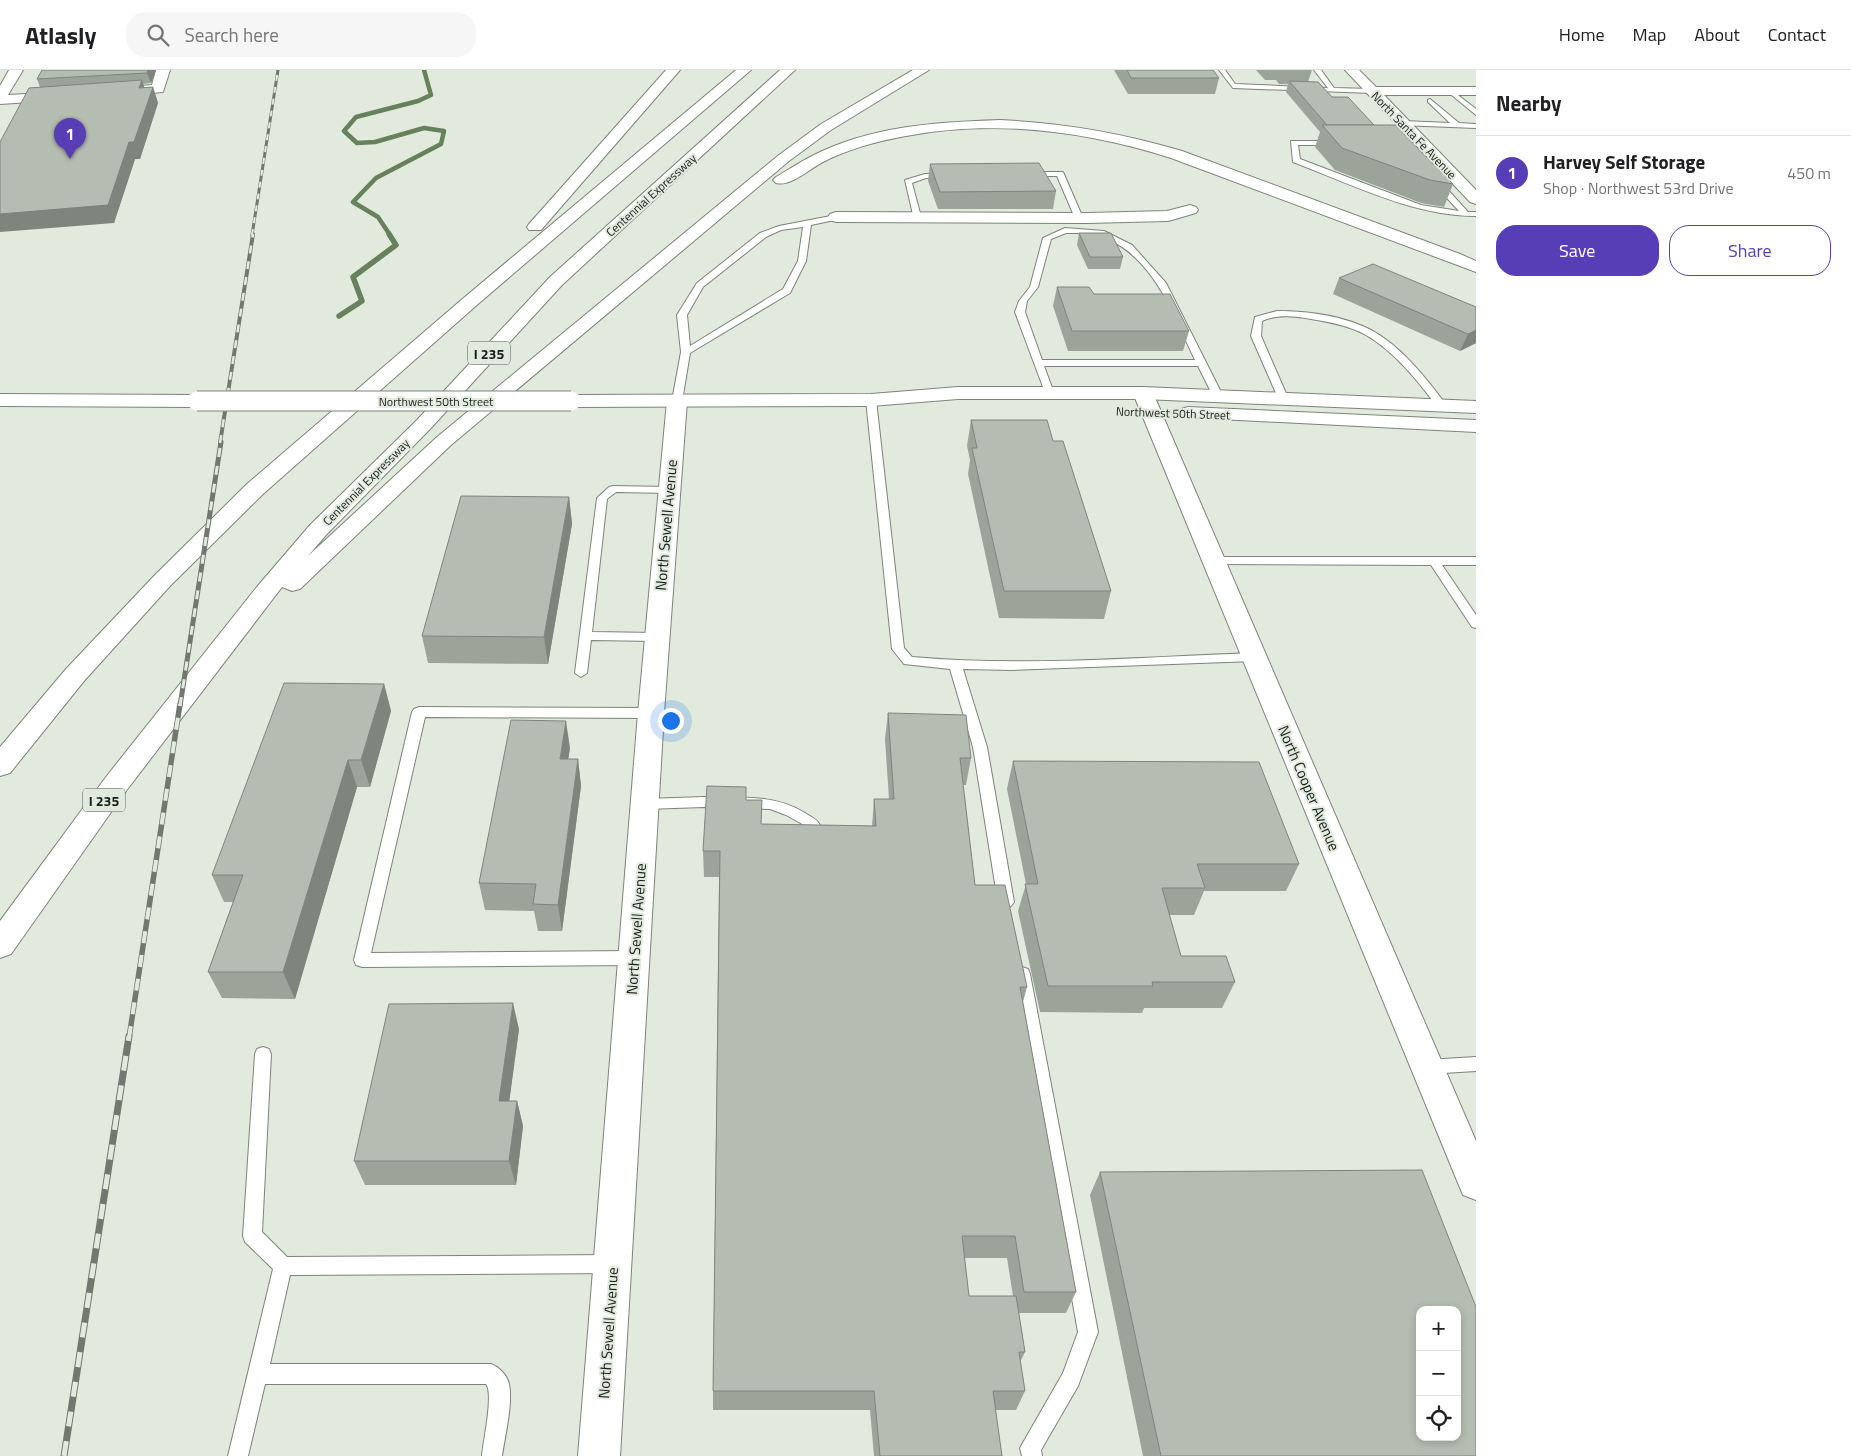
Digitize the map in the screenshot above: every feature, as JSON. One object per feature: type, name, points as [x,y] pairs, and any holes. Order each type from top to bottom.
[{"type":"main road","points":[[0,99],[16,70]]},
{"type":"main road","points":[[98,93],[158,89],[163,70]]},
{"type":"main road","points":[[472,300],[673,70]]},
{"type":"main road","name":"Centennial Expressway","points":[[0,945],[116,784],[213,659],[318,530],[424,424],[556,281],[788,70]]},
{"type":"main road","points":[[213,659],[444,441],[622,292],[818,132],[922,70]]},
{"type":"main road","name":"North Santa Fe Avenue","points":[[1352,70],[1476,199]]},
{"type":"main road","points":[[0,766],[75,675],[162,581],[255,489],[472,300],[742,71]]},
{"type":"main road","points":[[1372,91],[1476,91]]},
{"type":"main road","points":[[0,99],[79,95]]},
{"type":"main road","points":[[622,292],[788,175],[820,156],[845,146],[884,135],[968,125],[1009,125],[1063,129],[1114,137],[1152,147],[1476,267]]},
{"type":"main road","points":[[1452,174],[1476,174]]},
{"type":"main road","points":[[836,217],[1079,218],[1168,216],[1190,210]]},
{"type":"main road","name":"Northwest 50th Street","points":[[0,400],[871,400],[958,393],[1049,393],[1476,426]]},
{"type":"main road","name":"Northwest 50th Street","points":[[871,400],[961,408],[1146,402],[1218,396],[1476,407]]},
{"type":"main road","name":"North Sewell Avenue","points":[[599,1456],[651,713],[677,401]]},
{"type":"main road","name":"North Cooper Avenue","points":[[1146,402],[1476,1183]]},
{"type":"lane","points":[[1222,70],[1234,86],[1372,91]]},
{"type":"lane","points":[[1317,70],[1329,83],[1332,90]]},
{"type":"lane","points":[[1450,91],[1476,113]]},
{"type":"lane","points":[[1430,101],[1456,124]]},
{"type":"lane","points":[[1403,123],[1476,126]]},
{"type":"lane","points":[[1341,143],[1294,143],[1296,160],[1419,207],[1448,213],[1476,214]]},
{"type":"lane","points":[[1410,147],[1426,147]]},
{"type":"lane","points":[[1022,174],[1060,174],[1079,218]]},
{"type":"lane","points":[[1428,174],[1466,214]]},
{"type":"lane","points":[[917,217],[908,182],[925,176],[955,175]]},
{"type":"lane","points":[[677,401],[686,352],[682,315],[700,285],[763,234],[779,228],[836,217]]},
{"type":"lane","points":[[686,352],[787,291],[802,262],[807,224]]},
{"type":"lane","points":[[1049,393],[1020,312],[1023,301],[1034,287],[1047,238],[1065,230],[1100,233],[1129,247],[1162,283],[1218,396]]},
{"type":"lane","points":[[1283,398],[1256,336],[1258,319],[1269,314],[1304,315],[1340,323],[1369,333],[1390,350],[1432,392],[1442,406]]},
{"type":"lane","points":[[1038,363],[1203,363]]},
{"type":"lane","points":[[871,400],[898,649],[908,661],[956,665],[1012,666],[1254,658]]},
{"type":"lane","points":[[581,673],[602,498],[613,489],[670,490]]},
{"type":"lane","points":[[1213,561],[1476,561]]},
{"type":"lane","points":[[1434,561],[1476,624]]},
{"type":"lane","points":[[585,636],[657,637]]},
{"type":"lane","points":[[956,665],[980,747],[1009,916]]},
{"type":"lane","points":[[634,958],[362,960],[419,712],[651,713]]},
{"type":"lane","points":[[645,804],[704,802],[770,804],[791,811],[813,825]]},
{"type":"lane","points":[[1018,955],[1032,1022],[1088,1332],[1071,1379],[1030,1448],[1032,1456]]},
{"type":"lane","points":[[263,1054],[252,1236],[283,1266],[612,1264]]},
{"type":"lane","points":[[1427,1067],[1476,1064]]},
{"type":"lane","points":[[238,1456],[283,1266]]},
{"type":"lane","points":[[257,1374],[491,1374],[499,1384],[499,1402],[492,1456]]},
{"type":"building","points":[[42,70],[148,70],[147,73],[37,79]]},
{"type":"building","points":[[1127,70],[1213,70],[1219,78],[1131,78]]},
{"type":"building","points":[[142,80],[139,88],[153,87],[134,142],[129,142],[108,205],[0,214],[0,142],[29,88]]},
{"type":"building","points":[[1289,81],[1318,82],[1332,97],[1348,97],[1374,125],[1327,125]]},
{"type":"building","points":[[1322,125],[1395,125],[1453,184],[1430,180],[1342,148]]},
{"type":"building","points":[[1039,163],[1056,191],[940,192],[930,164]]},
{"type":"building","points":[[1079,233],[1111,233],[1123,257],[1090,257]]},
{"type":"building","points":[[1373,264],[1476,307],[1476,330],[1468,334],[1339,278]]},
{"type":"building","points":[[1057,287],[1089,287],[1094,294],[1170,294],[1189,331],[1072,331]]},
{"type":"building","points":[[971,420],[1047,420],[1053,441],[1063,441],[1111,591],[1004,591],[972,448],[977,448]]},
{"type":"building","points":[[461,496],[569,497],[544,637],[422,636]]},
{"type":"building","points":[[284,683],[384,684],[361,760],[348,760],[283,972],[208,972],[243,875],[212,875]]},
{"type":"building","points":[[888,713],[966,715],[971,758],[960,758],[975,885],[1005,885],[1027,987],[1020,987],[1076,1292],[1024,1292],[1015,1236],[962,1236],[969,1296],[1016,1296],[1025,1352],[1019,1352],[1025,1391],[993,1391],[1002,1456],[880,1456],[874,1391],[713,1391],[720,851],[703,851],[707,786],[746,787],[746,800],[762,800],[761,824],[876,826],[874,799],[894,799]]},
{"type":"building","points":[[511,720],[566,721],[560,759],[578,759],[558,905],[533,904],[536,884],[479,883]]},
{"type":"building","points":[[1013,761],[1259,762],[1299,864],[1197,864],[1205,888],[1162,888],[1181,956],[1226,956],[1235,982],[1152,982],[1153,986],[1048,986],[1025,884],[1038,884]]},
{"type":"building","points":[[513,1003],[499,1101],[517,1101],[509,1161],[354,1161],[389,1004]]},
{"type":"building","points":[[1422,1170],[1476,1307],[1476,1456],[1161,1456],[1100,1172]]},
{"type":"waterway","points":[[390,235],[378,217],[353,202],[376,178],[441,144],[444,131],[424,128],[375,142],[357,143],[344,131],[356,117],[418,101],[431,95],[424,70]]},
{"type":"waterway","points":[[339,316],[362,301],[353,277],[396,245],[389,234]]},
{"type":"railway","points":[[252,235],[278,70]]},
{"type":"railway","points":[[220,443],[253,234]]},
{"type":"railway","points":[[180,706],[221,442]]},
{"type":"railway","points":[[129,1038],[180,704]]},
{"type":"railway","points":[[64,1456],[129,1036]]},
{"type":"place","name":"Harvey Self Storage","points":[[70,159]]}]
